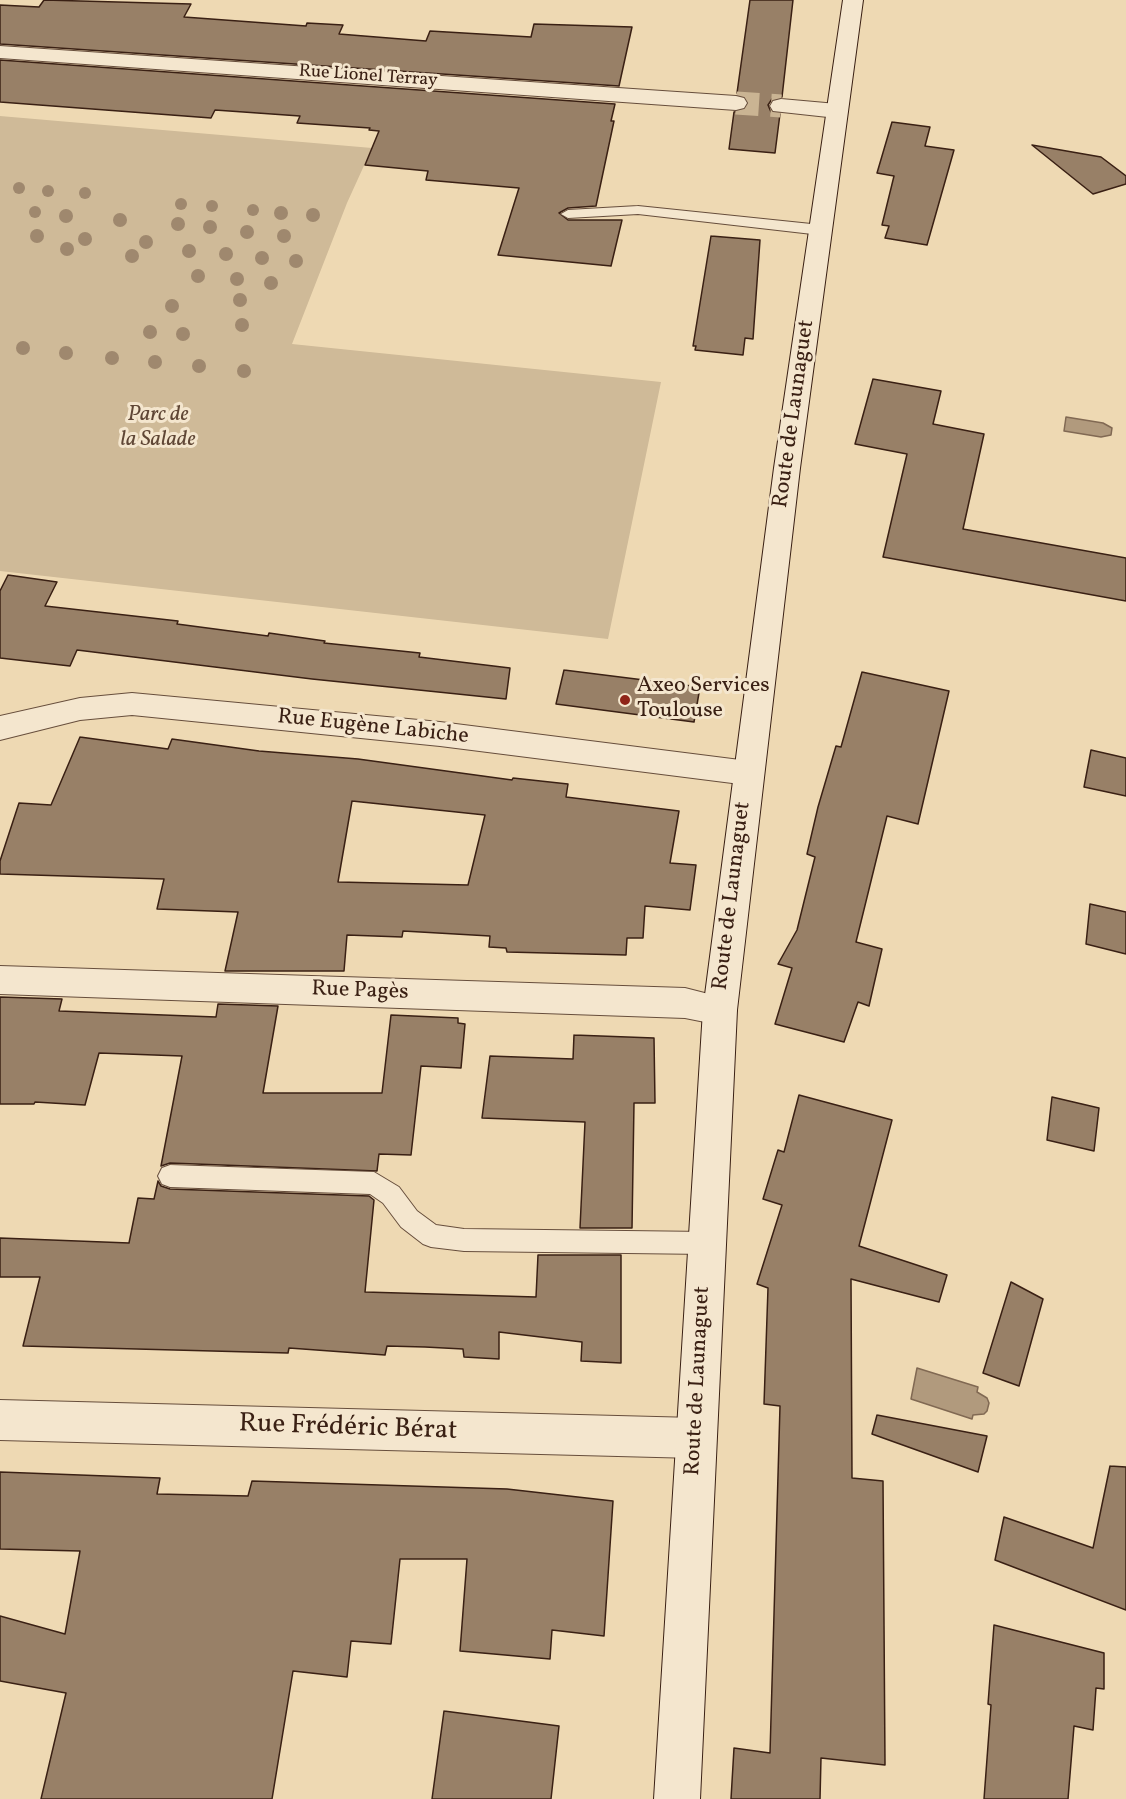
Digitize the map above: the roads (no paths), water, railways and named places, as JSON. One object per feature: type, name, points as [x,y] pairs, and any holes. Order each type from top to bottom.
[{"type":"street","name":"Route de Launaguet","points":[[677,1799],[720,1010],[798,381],[853,0]]},
{"type":"street","name":"Rue Lionel Terray","points":[[0,52],[736,103]]},
{"type":"street","points":[[781,106],[837,111]]},
{"type":"street","name":"Rue Eugène Labiche","points":[[0,728],[80,709],[132,704],[440,734],[748,773]]},
{"type":"street","name":"Rue Pagès","points":[[0,980],[686,1003],[720,1010]]},
{"type":"street","name":"Rue Frédéric Bérat","points":[[0,1420],[695,1438]]},
{"type":"lane","points":[[568,214],[638,210],[821,230]]},
{"type":"lane","points":[[170,1176],[374,1182],[391,1195],[409,1219],[431,1236],[464,1240],[707,1243]]},
{"type":"tunnel","points":[[736,103],[781,106]]},
{"type":"place","name":"Axeo Services Toulouse","points":[[625,700]]},
{"type":"park label","name":"Parc de la Salade","points":[[158,428]]}]
